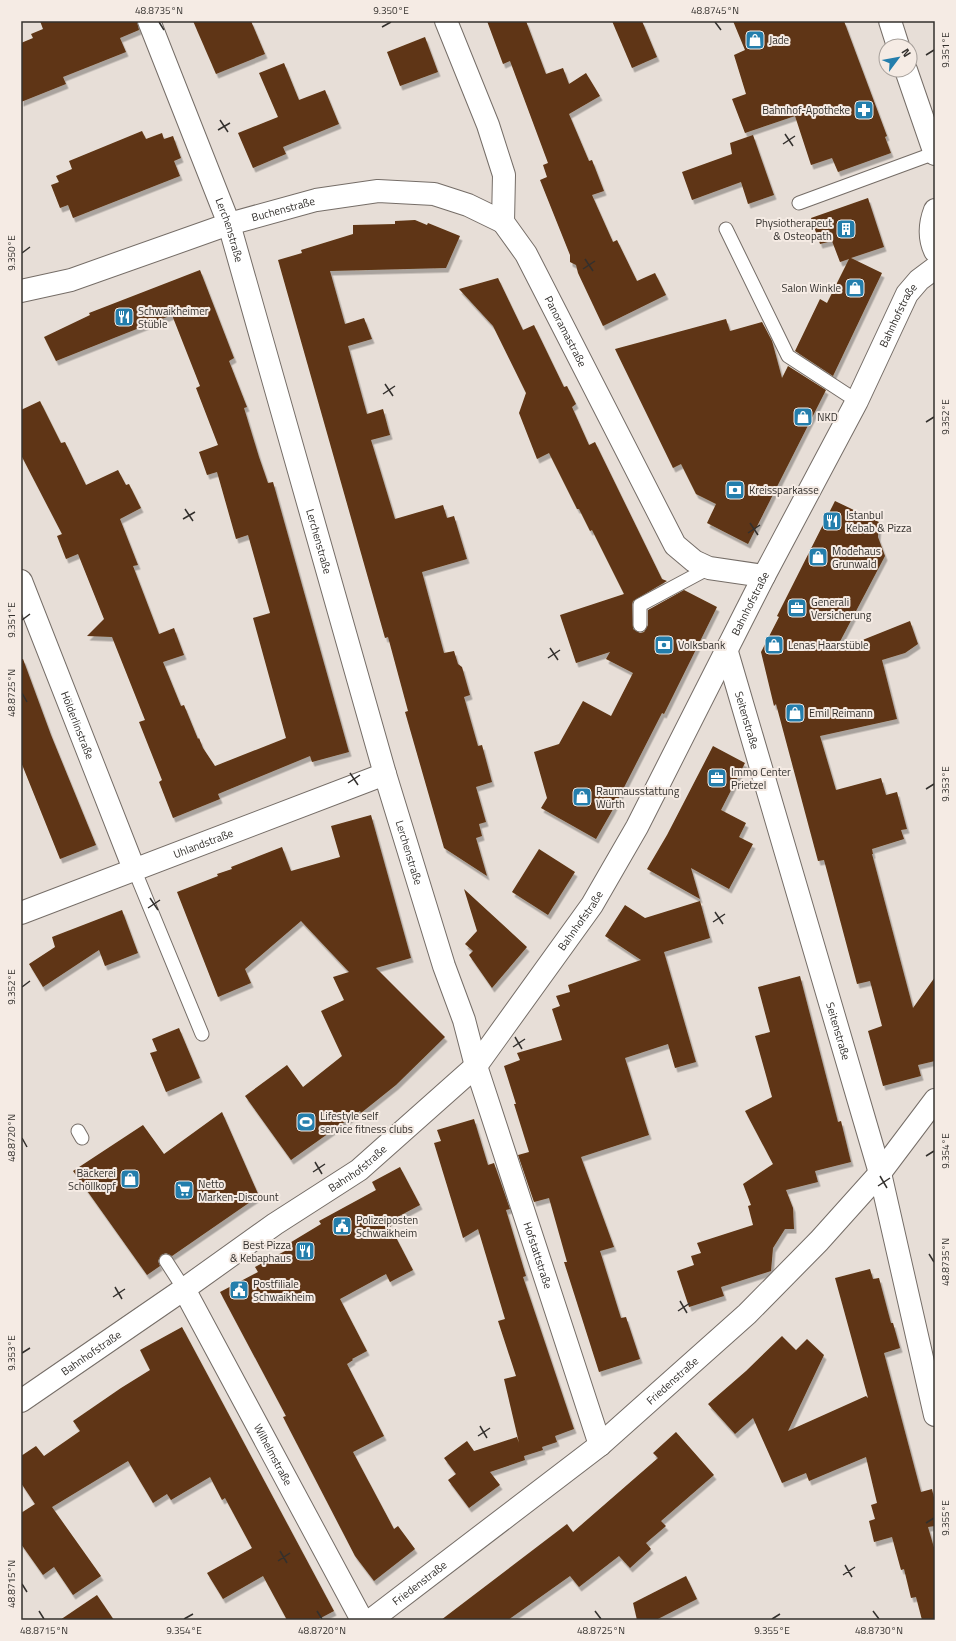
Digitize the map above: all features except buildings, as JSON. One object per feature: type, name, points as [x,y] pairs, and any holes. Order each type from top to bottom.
[{"type":"street","name":"Lerchenstraße","points":[[149,21],[229,224],[385,774],[444,966],[464,1020],[476,1066]]},
{"type":"street","points":[[446,21],[488,125],[504,175],[503,222]]},
{"type":"street","points":[[890,21],[895,38]]},
{"type":"street","points":[[909,78],[935,154]]},
{"type":"street","name":"Buchenstraße","points":[[21,291],[71,280],[229,224],[316,200],[378,191],[434,194],[468,205],[503,222]]},
{"type":"street","points":[[935,210],[931,222],[932,240],[935,250]]},
{"type":"street","name":"Panoramastraße","points":[[503,222],[526,254],[675,545],[694,561],[709,568],[764,576]]},
{"type":"street","name":"Bahnhofstraße","points":[[21,1401],[184,1289],[275,1224],[359,1170],[476,1066],[592,905],[637,827],[727,652],[764,576],[856,401],[907,294],[919,280],[935,268]]},
{"type":"street","name":"Hölderlinstraße","points":[[21,581],[134,869]]},
{"type":"street","name":"Seitenstraße","points":[[727,652],[880,1173],[935,1415]]},
{"type":"street","name":"Uhlandstraße","points":[[21,913],[385,774]]},
{"type":"street","name":"Hofstattstraße","points":[[476,1066],[600,1445]]},
{"type":"street","name":"Friedenstraße","points":[[370,1620],[600,1445],[746,1314],[819,1242],[880,1173],[935,1100]]},
{"type":"street","name":"Wilhelmstraße","points":[[184,1289],[362,1620]]},
{"type":"lane","points":[[799,202],[935,154]]},
{"type":"lane","points":[[726,229],[788,356],[856,401]]},
{"type":"lane","points":[[640,625],[640,604],[709,568]]},
{"type":"lane","points":[[134,869],[202,1034]]},
{"type":"lane","points":[[166,1261],[184,1289]]},
{"type":"place","name":"Jade","points":[[755,40]]},
{"type":"place","name":"Bahnhof-Apotheke","points":[[864,110]]},
{"type":"place","name":"Physiotherapeut & Osteopath","points":[[846,229]]},
{"type":"place","name":"Salon Winkle","points":[[855,288]]},
{"type":"place","name":"Schwaikheimer Stüble","points":[[124,317]]},
{"type":"place","name":"NKD","points":[[803,417]]},
{"type":"place","name":"Kreissparkasse","points":[[735,490]]},
{"type":"place","name":"Istanbul Kebab & Pizza","points":[[832,521]]},
{"type":"place","name":"Modehaus Grunwald","points":[[818,557]]},
{"type":"place","name":"Generali Versicherung","points":[[797,608]]},
{"type":"place","name":"Volksbank","points":[[664,645]]},
{"type":"place","name":"Lenas Haarstüble","points":[[774,645]]},
{"type":"place","name":"Emil Reimann","points":[[795,713]]},
{"type":"place","name":"Immo Center Prietzel","points":[[717,778]]},
{"type":"place","name":"Raumausstattung Würth","points":[[582,797]]},
{"type":"place","name":"Lifestyle self service fitness clubs","points":[[306,1122]]},
{"type":"place","name":"Bäckerei Schöllkopf","points":[[130,1179]]},
{"type":"place","name":"Netto Marken-Discount","points":[[184,1190]]},
{"type":"place","name":"Polizeiposten Schwaikheim","points":[[342,1226]]},
{"type":"place","name":"Best Pizza & Kebaphaus","points":[[305,1251]]},
{"type":"place","name":"Postfiliale Schwaikheim","points":[[239,1290]]}]
